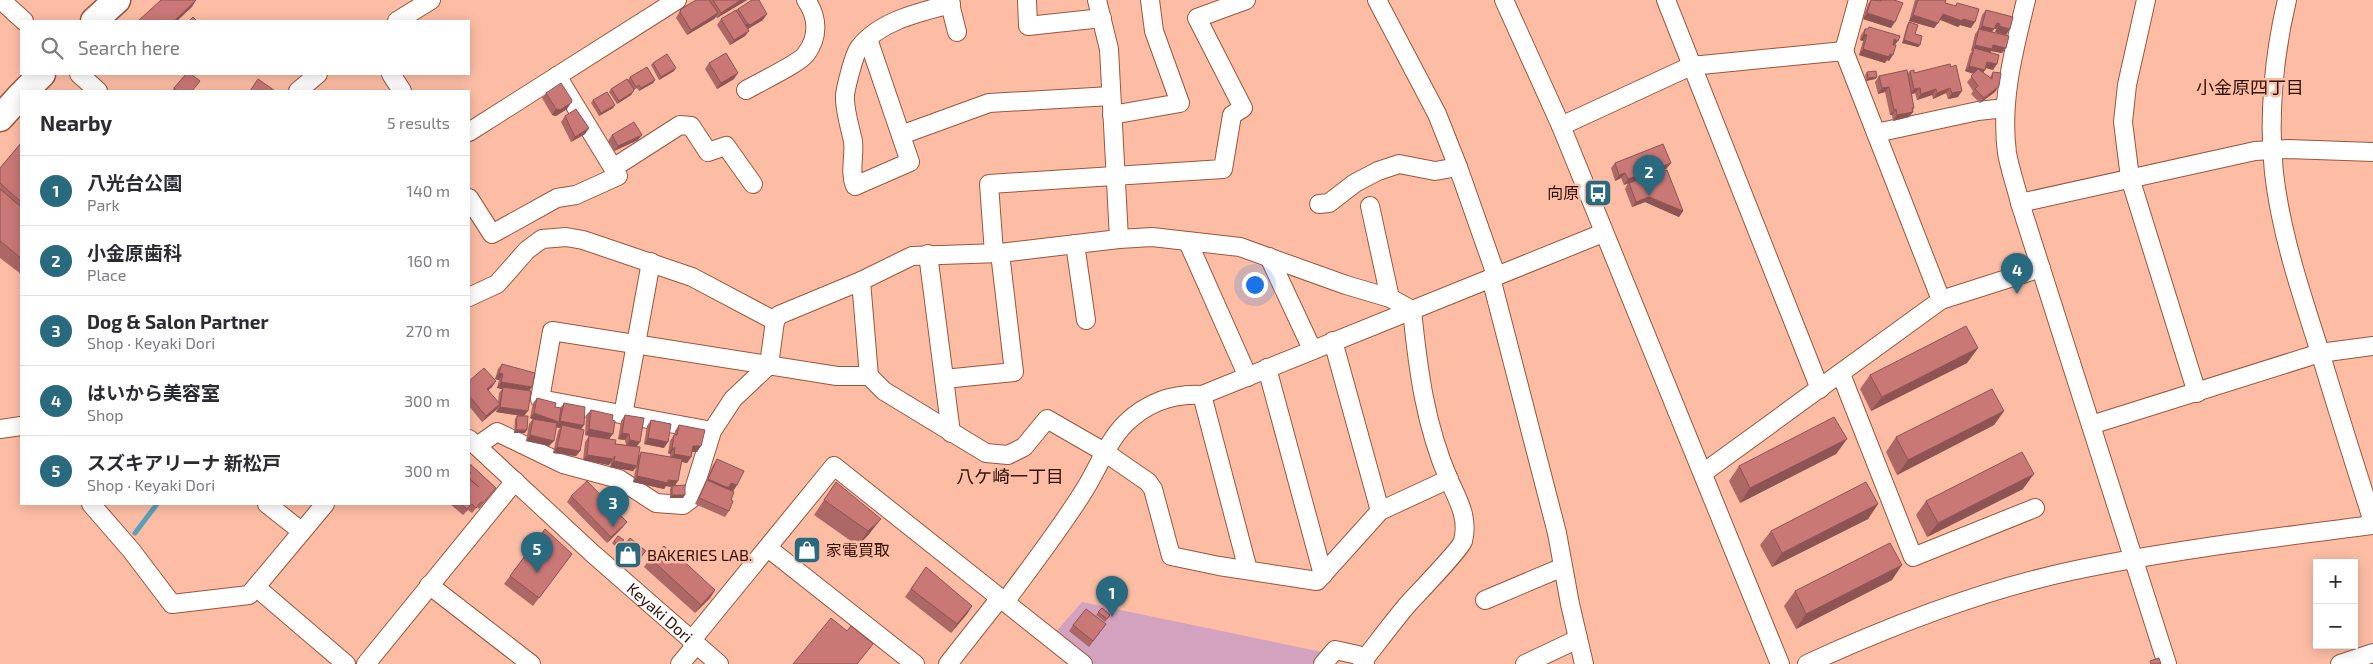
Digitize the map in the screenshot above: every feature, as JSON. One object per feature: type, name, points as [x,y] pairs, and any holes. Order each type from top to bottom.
[{"type":"highway","points":[[26,90],[41,75]]},
{"type":"highway","points":[[0,118],[20,96]]},
{"type":"street","points":[[1,0],[23,20]]},
{"type":"street","points":[[470,131],[676,0]]},
{"type":"street","points":[[1027,0],[1028,26],[1102,18]]},
{"type":"street","points":[[1097,0],[1109,49],[1119,239]]},
{"type":"street","points":[[1112,115],[1180,103],[1154,30],[1150,0]]},
{"type":"street","points":[[944,379],[1014,372],[989,184],[1223,169],[1232,115],[1243,108],[1197,18],[1244,0]]},
{"type":"street","points":[[1377,0],[1437,114],[1458,167],[1493,276],[1557,534],[1584,664]]},
{"type":"street","points":[[1504,0],[1561,126],[1780,664]]},
{"type":"street","points":[[1666,0],[1820,389]]},
{"type":"street","points":[[1858,0],[1844,51],[1941,300]]},
{"type":"street","points":[[2026,0],[2012,55],[2005,108],[2007,154],[2020,203],[2167,664]]},
{"type":"street","points":[[2146,0],[2127,85],[2123,122],[2130,178],[2197,393]]},
{"type":"street","points":[[1808,664],[1874,634],[1957,604],[2069,572],[2134,559],[2373,523],[2282,227],[2273,150],[2275,64],[2287,0]]},
{"type":"street","points":[[746,90],[806,55],[817,30],[810,1]]},
{"type":"street","points":[[399,20],[424,2]]},
{"type":"street","points":[[868,39],[910,162],[855,186],[852,179],[853,145],[845,96],[858,48],[868,39],[879,30],[914,13],[950,2],[957,32]]},
{"type":"street","points":[[1561,126],[1691,66],[1844,51]]},
{"type":"street","points":[[80,75],[97,90]]},
{"type":"street","points":[[299,90],[317,75]]},
{"type":"street","points":[[392,75],[401,90]]},
{"type":"street","points":[[470,200],[492,234],[557,198],[576,195],[618,176],[557,76]]},
{"type":"street","points":[[901,135],[989,103],[1112,96]]},
{"type":"street","points":[[1876,133],[1978,111],[2005,108]]},
{"type":"street","points":[[613,168],[680,125],[692,126],[708,152],[726,146],[753,184]]},
{"type":"street","points":[[2020,203],[2256,151],[2373,152]]},
{"type":"street","points":[[1319,204],[1329,203],[1355,183],[1378,171],[1399,164],[1435,171],[1458,167]]},
{"type":"street","points":[[1370,206],[1390,298]]},
{"type":"street","points":[[948,664],[1003,600],[1085,490],[1106,453],[1126,424],[1151,404],[1183,394],[1202,395],[1603,233]]},
{"type":"street","points":[[470,297],[497,284],[527,250],[542,239],[551,237],[583,240],[692,277],[774,321]]},
{"type":"street","points":[[473,442],[497,432],[564,464],[619,480],[656,503],[683,505],[690,499],[712,431],[733,399],[769,365],[774,321],[779,315],[861,281],[912,256],[997,253],[1152,237],[1240,247],[1346,285],[1390,298],[1412,310]]},
{"type":"street","points":[[1188,242],[1248,377]]},
{"type":"street","points":[[1075,244],[1086,320]]},
{"type":"street","points":[[928,254],[951,433]]},
{"type":"street","points":[[1269,257],[1312,349]]},
{"type":"street","points":[[624,415],[638,345],[651,262]]},
{"type":"street","points":[[1703,473],[1941,300],[2041,268]]},
{"type":"street","points":[[861,281],[869,376],[884,391],[986,453],[1008,455],[1024,447],[1048,419],[1106,453],[1148,482],[1153,489],[1171,556],[1317,582],[1354,543],[1380,511],[1449,479]]},
{"type":"street","points":[[1323,664],[1335,650],[1358,655],[1364,662],[1406,606],[1463,543],[1463,508],[1449,479],[1429,426],[1422,392],[1412,310]]},
{"type":"street","points":[[712,431],[540,399],[552,331],[837,376],[869,376]]},
{"type":"street","points":[[1333,341],[1380,511]]},
{"type":"street","points":[[2091,425],[2320,353],[2373,346]]},
{"type":"street","points":[[1267,368],[1322,576]]},
{"type":"street","points":[[1841,374],[1913,557],[2035,508]]},
{"type":"street","points":[[1202,395],[1248,570]]},
{"type":"street","points":[[0,429],[20,426]]},
{"type":"street","name":"Keyaki Dori","points":[[473,442],[515,482],[719,664]]},
{"type":"street","points":[[680,664],[694,643],[834,466],[1082,664]]},
{"type":"street","points":[[366,664],[515,482]]},
{"type":"street","points":[[92,505],[131,550],[172,604],[249,595],[323,505]]},
{"type":"street","points":[[268,505],[301,531]]},
{"type":"street","points":[[768,548],[915,664]]},
{"type":"street","points":[[1484,600],[1563,567]]},
{"type":"street","points":[[429,586],[531,664]]},
{"type":"street","points":[[256,587],[346,664]]},
{"type":"street","points":[[1525,664],[1578,639]]},
{"type":"street","points":[[2340,664],[2373,654]]},
{"type":"shaded area","points":[[1082,602],[1322,652],[1312,664],[1094,664],[1055,633]]},
{"type":"building","points":[[161,0],[196,0],[175,20],[139,20]]},
{"type":"building","points":[[696,0],[709,0],[718,13],[691,30],[680,12],[681,9]]},
{"type":"building","points":[[713,0],[741,0],[721,13]]},
{"type":"building","points":[[752,0],[759,0],[767,14],[750,25],[738,9]]},
{"type":"building","points":[[1871,0],[1894,0],[1903,3],[1895,22],[1867,13]]},
{"type":"building","points":[[1918,0],[1946,0],[1945,3],[1956,6],[1957,3],[1979,9],[1975,22],[1963,19],[1962,21],[1943,14],[1938,23],[1913,15]]},
{"type":"building","points":[[736,10],[749,31],[734,40],[721,19]]},
{"type":"building","points":[[1986,10],[2013,17],[2010,29],[1999,26],[2000,24],[1997,23],[1994,29],[1982,26]]},
{"type":"building","points":[[1909,22],[1918,25],[1915,34],[1922,36],[1920,45],[1904,40]]},
{"type":"building","points":[[1869,27],[1900,36],[1898,41],[1894,39],[1893,45],[1896,45],[1893,55],[1890,54],[1889,57],[1863,49],[1867,35],[1864,34],[1865,29]]},
{"type":"building","points":[[1979,29],[2009,36],[2006,48],[1993,45],[1992,49],[1975,45]]},
{"type":"building","points":[[1974,48],[1999,55],[1997,64],[1987,62],[1985,70],[1969,66]]},
{"type":"building","points":[[726,53],[738,73],[721,83],[709,63]]},
{"type":"building","points":[[667,54],[676,68],[661,77],[653,63]]},
{"type":"building","points":[[1950,64],[1951,67],[1956,65],[1962,91],[1952,93],[1950,88],[1937,93],[1936,89],[1921,94],[1920,88],[1914,89],[1910,71],[1914,70],[1914,73]]},
{"type":"building","points":[[647,67],[655,80],[641,88],[639,85],[636,87],[630,77]]},
{"type":"building","points":[[1978,69],[1992,79],[1993,72],[2001,73],[1999,86],[1984,98],[1975,89],[1978,86],[1971,76]]},
{"type":"building","points":[[1907,70],[1914,108],[1912,108],[1913,112],[1897,115],[1896,109],[1894,110],[1889,87],[1882,88],[1879,76]]},
{"type":"building","points":[[1876,71],[1877,77],[1868,78],[1867,72]]},
{"type":"building","points":[[185,75],[192,75],[200,81],[193,90],[177,90],[174,88]]},
{"type":"building","points":[[258,79],[274,90],[251,90]]},
{"type":"building","points":[[627,79],[634,89],[633,92],[619,101],[611,89]]},
{"type":"building","points":[[561,83],[572,100],[571,103],[560,110],[556,109],[546,93]]},
{"type":"building","points":[[607,92],[615,105],[601,113],[593,100]]},
{"type":"building","points":[[576,109],[589,128],[575,137],[565,116]]},
{"type":"building","points":[[634,122],[642,135],[618,146],[612,135]]},
{"type":"building","points":[[20,144],[20,201],[0,183],[0,168]]},
{"type":"building","points":[[1663,144],[1671,163],[1628,179],[1625,173],[1619,175],[1615,163]]},
{"type":"building","points":[[1667,170],[1683,211],[1649,197],[1636,202],[1629,183]]},
{"type":"building","points":[[0,189],[20,206],[20,257],[0,241]]},
{"type":"building","points":[[1966,326],[1978,348],[1882,397],[1870,375]]},
{"type":"building","points":[[502,364],[535,373],[532,387],[501,382],[503,374],[499,373]]},
{"type":"building","points":[[484,368],[496,381],[487,389],[500,404],[486,416],[470,397],[470,380]]},
{"type":"building","points":[[503,387],[531,391],[528,411],[500,407]]},
{"type":"building","points":[[1992,389],[2004,411],[1908,460],[1896,437]]},
{"type":"building","points":[[537,398],[556,403],[555,407],[561,408],[559,422],[534,413]]},
{"type":"building","points":[[564,403],[585,407],[584,425],[560,421]]},
{"type":"building","points":[[591,410],[613,415],[612,420],[615,421],[613,434],[589,429]]},
{"type":"building","points":[[625,415],[644,418],[640,442],[630,440],[629,434],[622,433]]},
{"type":"building","points":[[517,416],[528,416],[527,430],[516,430]]},
{"type":"building","points":[[1834,417],[1847,439],[1750,488],[1739,466]]},
{"type":"building","points":[[533,419],[557,423],[554,441],[530,435]]},
{"type":"building","points":[[651,420],[671,424],[668,442],[648,438]]},
{"type":"building","points":[[562,425],[584,430],[580,451],[557,447]]},
{"type":"building","points":[[679,425],[705,430],[701,446],[693,446],[691,457],[674,454],[675,448],[672,448],[674,435],[677,435]]},
{"type":"building","points":[[589,436],[616,440],[615,444],[640,447],[637,466],[614,461],[615,456],[613,459],[587,455]]},
{"type":"building","points":[[641,452],[682,459],[678,481],[668,480],[668,483],[637,476]]},
{"type":"building","points":[[2022,452],[2034,474],[1938,523],[1926,501]]},
{"type":"building","points":[[717,459],[744,471],[737,485],[731,483],[729,487],[726,487],[708,479]]},
{"type":"building","points":[[470,464],[496,488],[483,503],[481,502],[476,508],[472,504],[467,509],[462,505],[470,505],[470,480],[479,487],[470,479]]},
{"type":"building","points":[[707,480],[734,492],[729,511],[699,498]]},
{"type":"building","points":[[587,481],[627,522],[611,537],[571,496]]},
{"type":"building","points":[[836,482],[881,519],[868,531],[824,500]]},
{"type":"building","points":[[1866,482],[1878,504],[1782,553],[1771,531]]},
{"type":"building","points":[[685,485],[685,495],[672,495],[672,486]]},
{"type":"building","points":[[545,529],[572,554],[539,598],[510,576]]},
{"type":"building","points":[[618,536],[624,540],[619,545],[614,541]]},
{"type":"building","points":[[630,538],[646,551],[641,556],[626,543]]},
{"type":"building","points":[[1890,543],[1902,565],[1806,614],[1795,591]]},
{"type":"building","points":[[664,546],[676,557],[678,556],[715,590],[701,605],[650,558]]},
{"type":"building","points":[[926,567],[972,606],[957,624],[911,589]]},
{"type":"building","points":[[1102,608],[1110,615],[1107,619],[1098,612]]},
{"type":"building","points":[[1086,609],[1106,624],[1093,641],[1073,625]]},
{"type":"building","points":[[831,618],[847,631],[851,626],[873,644],[857,664],[793,664]]},
{"type":"building","points":[[2159,658],[2161,664],[2151,664],[2150,661]]},
{"type":"waterway","points":[[135,533],[156,505]]},
{"type":"place","name":"向原","points":[[1598,193]]},
{"type":"place","name":"小金原歯科","points":[[1649,196]]},
{"type":"place","name":"はいから美容室","points":[[2017,294]]},
{"type":"place","name":"Dog & Salon Partner","points":[[613,527]]},
{"type":"place","name":"家電買取","points":[[807,550]]},
{"type":"place","name":"BAKERIES LAB.","points":[[628,555]]},
{"type":"place","name":"スズキアリーナ 新松戸","points":[[537,573]]},
{"type":"place","name":"八光台公園","points":[[1112,617]]},
{"type":"district","name":"小金原四丁目","points":[[2250,88]]},
{"type":"district","name":"八ケ崎一丁目","points":[[1010,477]]}]
